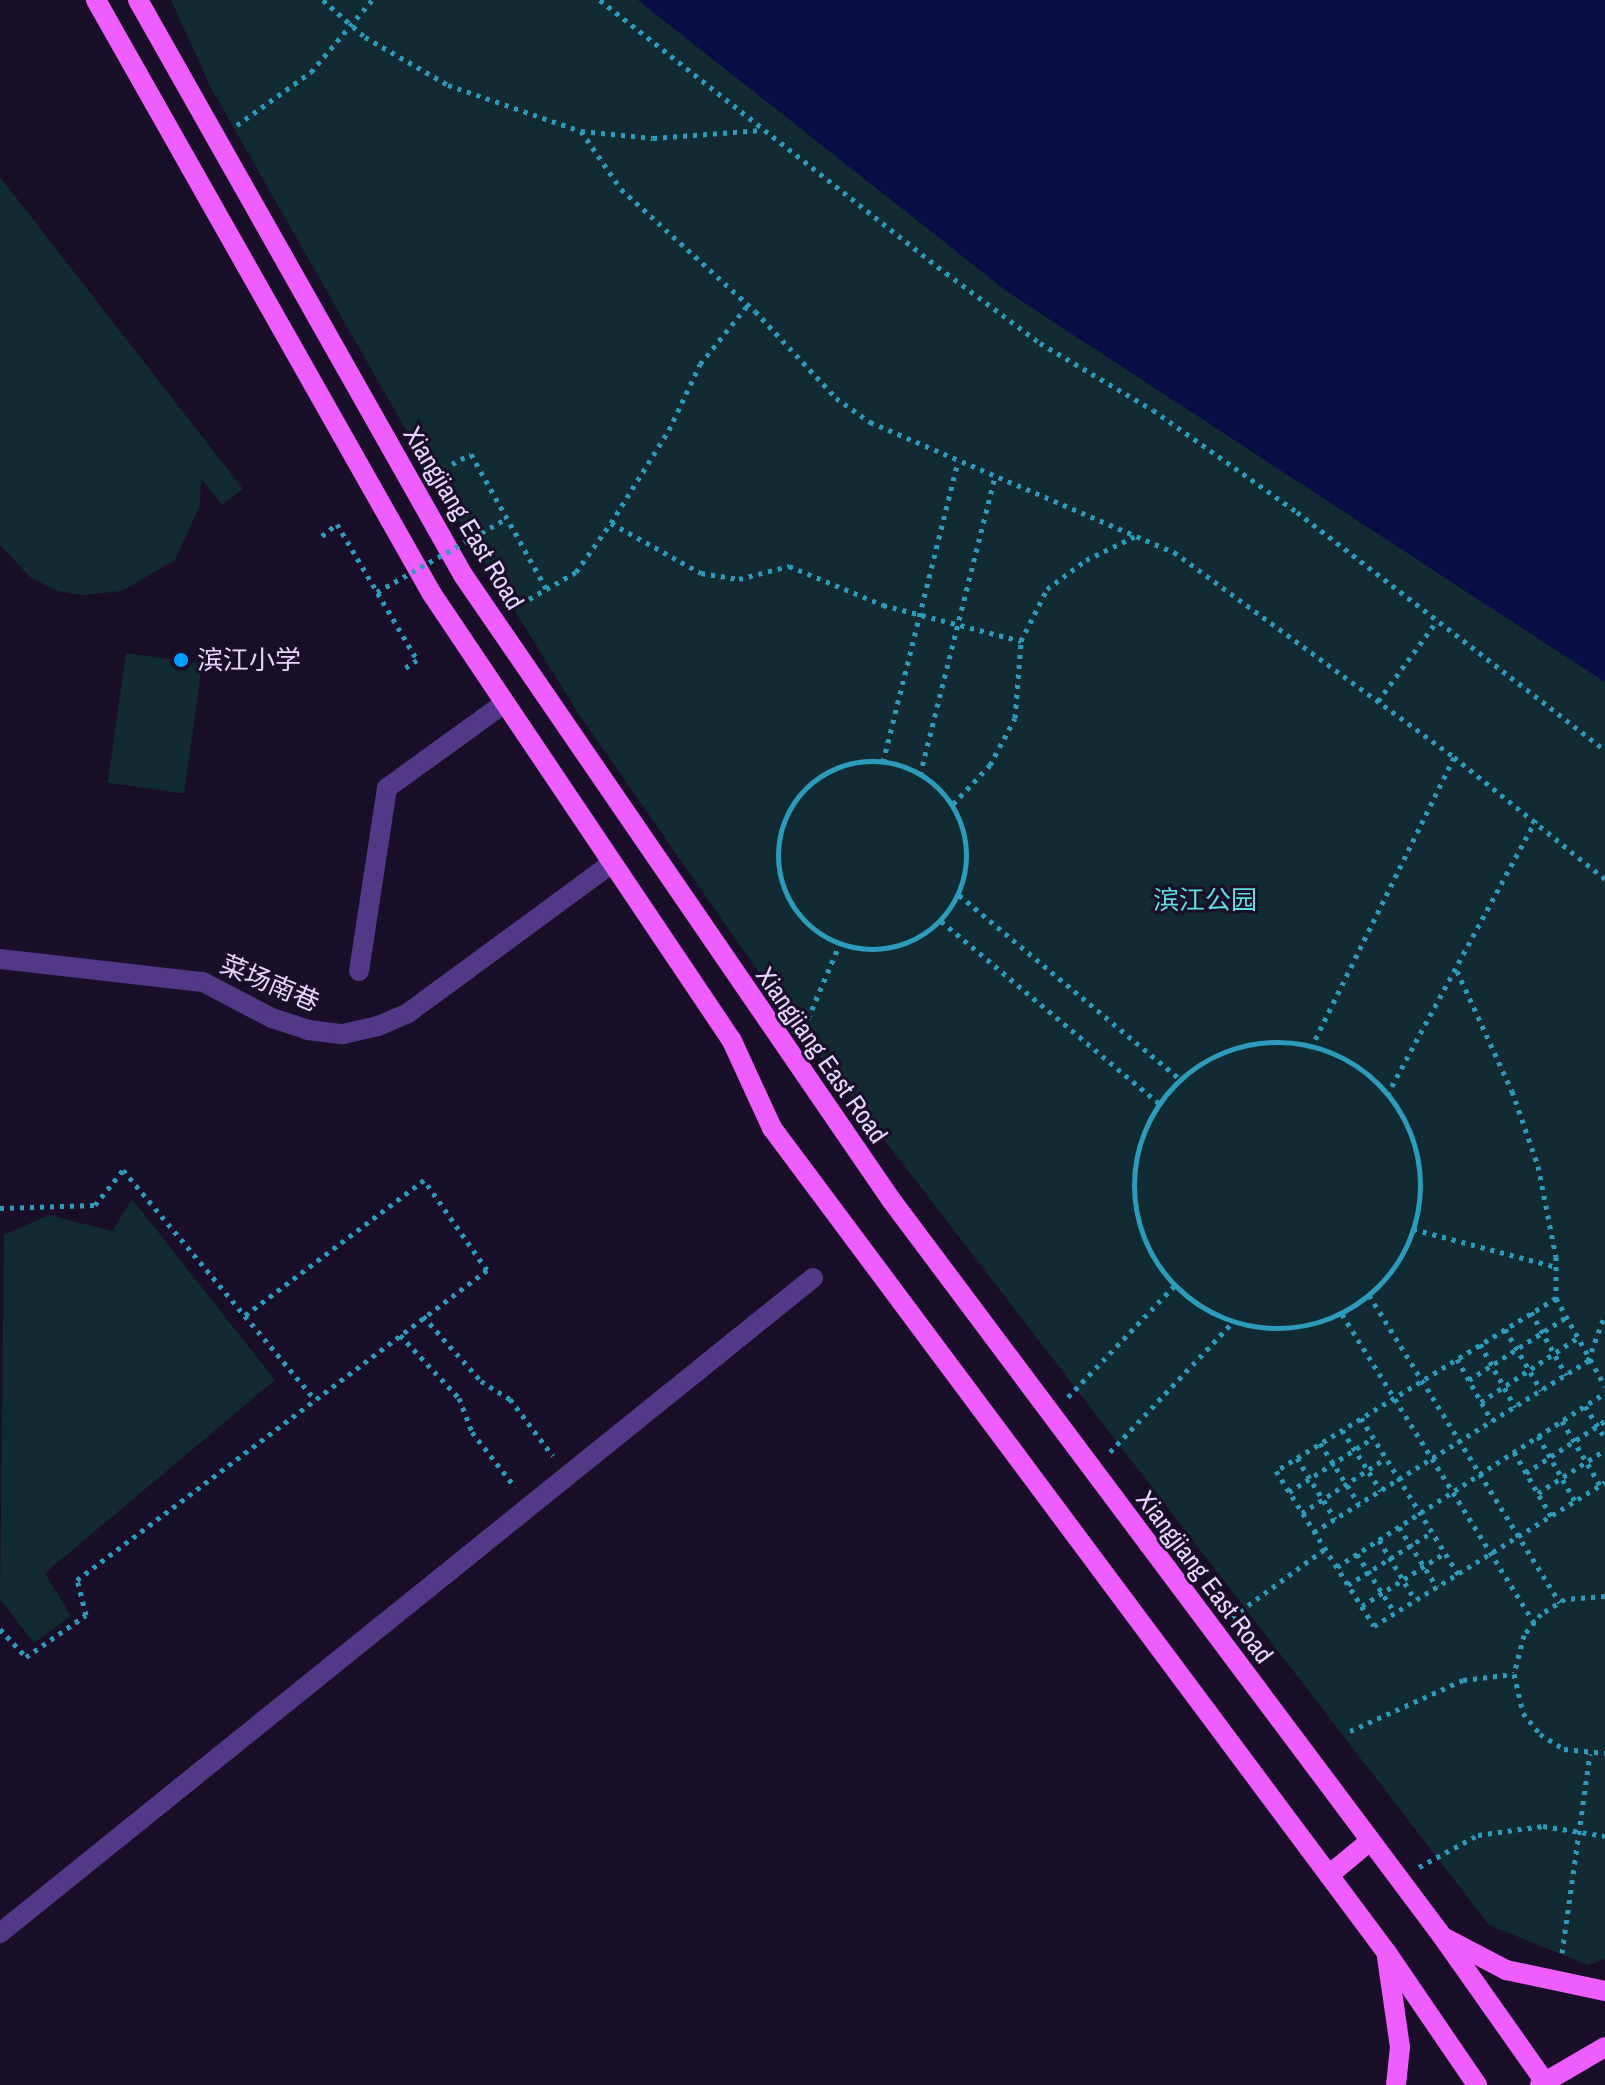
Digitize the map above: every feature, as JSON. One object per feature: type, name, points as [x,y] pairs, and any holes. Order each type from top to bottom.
[{"type":"main road","points":[[96,0],[432,594],[732,1041],[772,1128],[1387,1953],[1477,2085]]},
{"type":"main road","name":"Xiangjiang East Road","points":[[138,0],[463,575],[791,1058],[1093,1470],[1442,1936],[1544,2084]]},
{"type":"main road","points":[[1329,1875],[1370,1841]]},
{"type":"main road","points":[[1442,1936],[1506,1970],[1605,1991]]},
{"type":"main road","points":[[1387,1953],[1400,2047],[1396,2085]]},
{"type":"main road","points":[[1544,2084],[1605,2047]]},
{"type":"street","points":[[359,971],[387,788],[505,703]]},
{"type":"street","name":"菜场南巷","points":[[0,959],[203,982],[272,1018],[308,1030],[343,1034],[408,1013],[612,863]]},
{"type":"street","points":[[0,1933],[813,1278]]},
{"type":"path","points":[[323,0],[354,27],[448,85],[581,131],[653,138],[763,130]]},
{"type":"path","points":[[216,139],[311,72],[354,27],[372,0]]},
{"type":"path","points":[[600,0],[1040,343],[1153,410],[1297,512],[1605,750]]},
{"type":"path","points":[[581,131],[621,189],[748,305],[836,398],[870,422],[1174,552],[1454,757],[1536,820],[1605,879]]},
{"type":"path","points":[[529,599],[576,572],[611,523],[669,430],[700,364],[748,305]]},
{"type":"path","points":[[452,464],[471,454],[546,588]]},
{"type":"path","points":[[883,762],[958,461]]},
{"type":"path","points":[[920,775],[995,477]]},
{"type":"path","points":[[377,592],[507,518]]},
{"type":"path","points":[[611,523],[701,573],[739,579],[789,566],[920,615],[1021,641]]},
{"type":"path","points":[[322,536],[337,524],[417,660],[405,668]]},
{"type":"path","points":[[953,804],[990,765],[1015,718],[1021,641],[1047,589],[1086,560],[1138,535]]},
{"type":"path","points":[[1378,701],[1437,621]]},
{"type":"path","points":[[1311,1048],[1454,757]]},
{"type":"path","points":[[883,762],[920,775],[953,804],[965,832],[967,864],[959,895],[941,921],[915,940],[884,949],[840,943],[822,936],[799,915],[783,889],[777,859],[781,828],[794,801],[816,778],[844,765],[883,762]]},
{"type":"path","points":[[1387,1095],[1457,971],[1536,820]]},
{"type":"path","points":[[959,895],[1181,1080]]},
{"type":"path","points":[[941,921],[1160,1104]]},
{"type":"path","points":[[791,1058],[840,943]]},
{"type":"path","points":[[1457,971],[1512,1091],[1538,1166],[1557,1267],[1556,1298],[1588,1361],[1605,1386]]},
{"type":"path","points":[[1294,1043],[1338,1055],[1387,1095],[1404,1117],[1420,1160],[1421,1205],[1407,1248],[1369,1295],[1342,1314],[1301,1328],[1251,1327],[1203,1309],[1175,1285],[1141,1233],[1132,1184],[1142,1135],[1160,1104],[1181,1080],[1206,1061],[1248,1044],[1294,1043]]},
{"type":"path","points":[[0,1208],[95,1205],[123,1170],[315,1400]]},
{"type":"path","points":[[0,1629],[26,1657],[86,1615],[77,1580],[487,1270],[424,1180],[244,1316]]},
{"type":"path","points":[[1413,1229],[1557,1267]]},
{"type":"path","points":[[1052,1414],[1175,1285]]},
{"type":"path","points":[[1369,1295],[1560,1603]]},
{"type":"path","points":[[1556,1298],[1276,1471],[1374,1626],[1602,1483],[1562,1421]]},
{"type":"path","points":[[1531,1312],[1566,1375]]},
{"type":"path","points":[[1342,1314],[1534,1623]]},
{"type":"path","points":[[1314,1532],[1588,1361],[1605,1314]]},
{"type":"path","points":[[423,1316],[481,1381],[510,1399],[568,1476]]},
{"type":"path","points":[[1469,1380],[1566,1317]]},
{"type":"path","points":[[1093,1470],[1234,1321]]},
{"type":"path","points":[[1504,1329],[1541,1390]]},
{"type":"path","points":[[400,1335],[459,1398],[472,1432],[530,1506]]},
{"type":"path","points":[[1481,1402],[1576,1339]]},
{"type":"path","points":[[1480,1344],[1515,1407]]},
{"type":"path","points":[[1457,1358],[1492,1421]]},
{"type":"path","points":[[1337,1567],[1605,1393]]},
{"type":"path","points":[[1585,1406],[1605,1438]]},
{"type":"path","points":[[1361,1418],[1458,1574]]},
{"type":"path","points":[[1526,1473],[1605,1421]]},
{"type":"path","points":[[1342,1430],[1381,1491]]},
{"type":"path","points":[[1538,1436],[1575,1501]]},
{"type":"path","points":[[1289,1492],[1373,1438]]},
{"type":"path","points":[[1320,1443],[1359,1504]]},
{"type":"path","points":[[1538,1493],[1605,1450]]},
{"type":"path","points":[[1514,1452],[1551,1516]]},
{"type":"path","points":[[1297,1458],[1335,1519]]},
{"type":"path","points":[[1302,1513],[1386,1458]]},
{"type":"path","points":[[1399,1527],[1437,1587]]},
{"type":"path","points":[[1348,1585],[1432,1532]]},
{"type":"path","points":[[1379,1540],[1415,1600]]},
{"type":"path","points":[[1213,1631],[1325,1549]]},
{"type":"path","points":[[1362,1606],[1445,1553]]},
{"type":"path","points":[[1357,1554],[1395,1613]]},
{"type":"path","points":[[1605,1596],[1560,1603],[1534,1623],[1524,1635],[1514,1674],[1523,1713],[1540,1734],[1564,1749],[1590,1754],[1605,1753]]},
{"type":"path","points":[[1350,1731],[1463,1680],[1514,1674]]},
{"type":"path","points":[[1562,1953],[1582,1832],[1590,1754]]},
{"type":"path","points":[[1399,1880],[1478,1835],[1543,1826],[1605,1836]]},
{"type":"green space","name":"滨江公园","points":[[171,0],[638,0],[1008,292],[1605,682],[1605,1959],[1588,1965],[1489,1925],[792,1020],[578,713],[442,493],[211,88]]},
{"type":"green space","points":[[0,177],[243,489],[222,505],[201,478],[200,505],[175,560],[122,591],[83,595],[57,591],[30,577],[0,545]]},
{"type":"green space","points":[[126,653],[202,664],[184,793],[108,783]]},
{"type":"green space","points":[[132,1199],[275,1380],[45,1573],[71,1616],[34,1643],[0,1599],[4,1235],[49,1215],[112,1231]]},
{"type":"shaded area","points":[[638,0],[1605,0],[1605,682],[1008,292]]},
{"type":"place","name":"滨江小学","points":[[181,660]]}]
